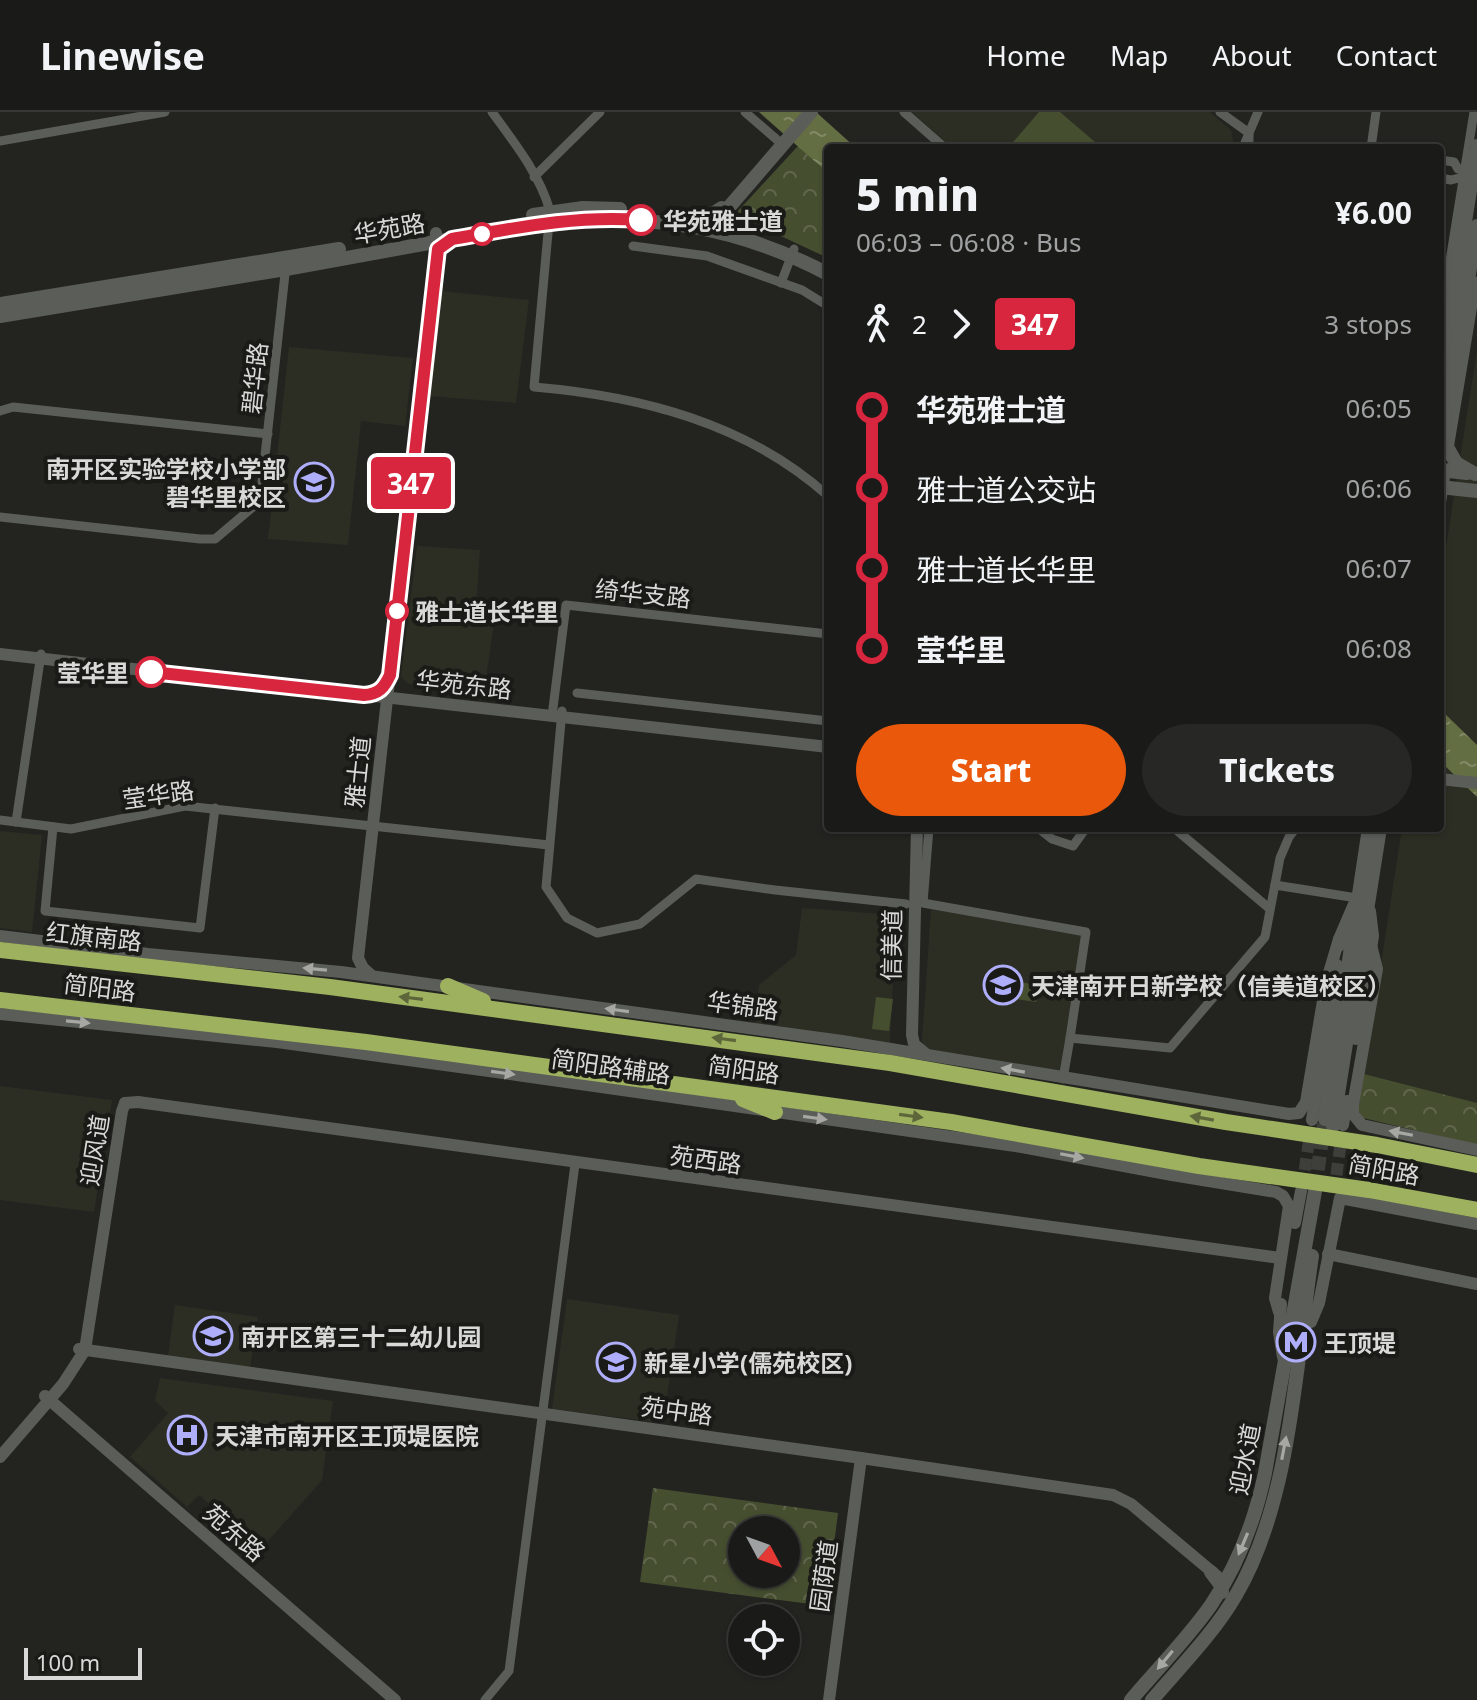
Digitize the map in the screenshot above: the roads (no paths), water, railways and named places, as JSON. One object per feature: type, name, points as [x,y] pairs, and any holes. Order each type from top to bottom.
[{"type":"highway","name":"红旗南路","points":[[0,950],[183,970]]},
{"type":"highway","name":"简阳路","points":[[183,970],[503,1009],[890,1063],[1377,1145],[1477,1165]]},
{"type":"highway","points":[[448,986],[503,1009]]},
{"type":"highway","name":"简阳路","points":[[0,1000],[366,1042],[951,1122],[1199,1166],[1369,1190],[1477,1210]]},
{"type":"highway","points":[[723,1090],[775,1112]]},
{"type":"main road","points":[[782,142],[804,112]]},
{"type":"main road","points":[[717,218],[811,112]]},
{"type":"main road","points":[[1444,354],[1477,146]]},
{"type":"main road","name":"华苑路","points":[[0,304],[437,241],[550,216],[616,209],[695,221],[717,218],[793,253],[824,272]]},
{"type":"main road","name":"华苑路","points":[[717,218],[735,236],[824,264]]},
{"type":"main road","points":[[1476,474],[1456,463],[1444,447],[1477,226]]},
{"type":"main road","name":"华苑路","points":[[0,316],[286,264]]},
{"type":"main road","points":[[1444,483],[1476,474]]},
{"type":"main road","points":[[1444,483],[1474,490]]},
{"type":"main road","points":[[1328,1124],[1369,832]]},
{"type":"main road","points":[[1361,896],[1379,832]]},
{"type":"main road","name":"迎水道","points":[[1131,1700],[1210,1606],[1220,1582],[1245,1541],[1257,1506],[1284,1363],[1322,1193]]},
{"type":"main road","name":"迎水道","points":[[1152,1700],[1217,1623],[1238,1591],[1257,1551],[1273,1501],[1300,1363],[1304,1307],[1322,1193]]},
{"type":"main road","points":[[1217,1623],[1222,1608],[1220,1582]]},
{"type":"street","points":[[116,120],[125,112]]},
{"type":"street","points":[[0,141],[165,112]]},
{"type":"street","points":[[492,112],[517,145],[550,216],[534,387],[579,391],[657,406],[701,421],[780,459],[824,490]]},
{"type":"street","points":[[534,177],[600,112]]},
{"type":"street","points":[[745,112],[782,142]]},
{"type":"street","points":[[904,112],[940,144]]},
{"type":"street","points":[[1220,112],[1249,133]]},
{"type":"street","points":[[1245,144],[1258,112]]},
{"type":"street","points":[[1372,144],[1376,112]]},
{"type":"street","points":[[1444,304],[1471,175],[1474,112]]},
{"type":"street","points":[[1249,133],[1249,144]]},
{"type":"street","points":[[1444,161],[1454,162],[1458,169],[1471,175]]},
{"type":"street","points":[[1444,179],[1471,175]]},
{"type":"street","name":"雅士道","points":[[373,976],[363,968],[358,958],[380,693],[388,674],[437,241]]},
{"type":"street","points":[[633,246],[707,256],[802,290],[824,304]]},
{"type":"street","points":[[781,283],[793,253]]},
{"type":"street","name":"碧华路","points":[[0,517],[215,539],[260,501],[286,264]]},
{"type":"street","points":[[1444,447],[1477,281]]},
{"type":"street","points":[[0,411],[13,407],[268,434]]},
{"type":"street","name":"绮华支路","points":[[557,714],[566,605],[824,634]]},
{"type":"street","name":"华苑东路","points":[[0,652],[380,693],[824,747]]},
{"type":"street","points":[[16,822],[40,656]]},
{"type":"street","points":[[380,693],[378,685],[388,674],[397,686],[411,694]]},
{"type":"street","name":"华苑东路","points":[[380,693],[824,741]]},
{"type":"street","points":[[577,693],[824,721]]},
{"type":"street","points":[[557,714],[546,887],[567,918],[597,933],[640,924],[696,879],[906,904]]},
{"type":"street","points":[[1444,781],[1477,785]]},
{"type":"street","name":"莹华路","points":[[0,820],[71,829],[185,806],[549,845]]},
{"type":"street","points":[[53,827],[45,911],[200,928],[215,808]]},
{"type":"street","name":"雅士道","points":[[341,972],[349,967],[354,957],[371,826]]},
{"type":"street","name":"信美道","points":[[891,1050],[899,1046],[904,1036],[909,832]]},
{"type":"street","name":"信美道","points":[[917,832],[912,1035],[914,1044],[929,1056]]},
{"type":"street","points":[[929,832],[923,903],[1086,932],[1063,1079]]},
{"type":"street","points":[[1043,832],[1052,839],[1073,846],[1083,832]]},
{"type":"street","points":[[1179,832],[1270,909]]},
{"type":"street","points":[[1070,1038],[1170,1048],[1265,937],[1280,858],[1293,832]]},
{"type":"street","points":[[1275,885],[1361,896]]},
{"type":"street","points":[[1328,1124],[1339,939],[1361,896]]},
{"type":"street","points":[[1328,1124],[1373,936],[1361,896]]},
{"type":"street","name":"华锦路","points":[[0,936],[448,986],[842,1041],[1289,1114],[1299,1113],[1306,1102],[1326,983],[1339,939]]},
{"type":"street","points":[[1371,945],[1377,969],[1353,1105],[1356,1120],[1362,1125],[1477,1150]]},
{"type":"street","name":"简阳路辅路","points":[[0,1014],[277,1042],[1022,1147],[1276,1192],[1283,1196],[1289,1206],[1275,1298],[1279,1312]]},
{"type":"street","points":[[768,1045],[842,1041]]},
{"type":"street","points":[[277,1042],[366,1042]]},
{"type":"street","name":"苑西路","points":[[125,1103],[138,1102],[1280,1258]]},
{"type":"street","name":"迎风道","points":[[0,1448],[72,1373],[81,1352],[125,1103]]},
{"type":"street","points":[[485,1700],[509,1671],[575,1164]]},
{"type":"street","points":[[1322,1193],[1477,1224]]},
{"type":"street","points":[[1300,1363],[1319,1303],[1328,1254],[1322,1193]]},
{"type":"street","points":[[1284,1363],[1279,1312],[1322,1193]]},
{"type":"street","points":[[1311,1322],[1322,1193]]},
{"type":"street","points":[[1328,1254],[1477,1284]]},
{"type":"street","name":"迎风道","points":[[0,1457],[81,1352]]},
{"type":"street","name":"苑中路","points":[[81,1352],[541,1416]]},
{"type":"street","name":"苑中路","points":[[81,1352],[861,1460],[1112,1499],[1220,1582],[1238,1591]]},
{"type":"street","points":[[72,1373],[83,1364],[101,1357]]},
{"type":"street","name":"苑东路","points":[[45,1402],[61,1410],[395,1700]]},
{"type":"street","name":"苑东路","points":[[45,1402],[385,1700]]},
{"type":"street","name":"园荫道","points":[[829,1700],[861,1460]]},
{"type":"water","points":[[759,112],[816,112],[852,144],[824,144],[824,169]]},
{"type":"water","points":[[1444,713],[1477,745],[1477,797],[1444,765]]},
{"type":"tunnel","points":[[1315,1191],[1324,1124]]},
{"type":"tunnel","points":[[1302,1188],[1311,1127]]},
{"type":"tunnel","points":[[1334,1193],[1342,1133]]},
{"type":"place","name":"华苑雅士道","points":[[641,220]]},
{"type":"place","name":"南开区实验学校小学部 碧华里校区","points":[[314,482]]},
{"type":"place","name":"雅士道长华里","points":[[397,611]]},
{"type":"place","name":"莹华里","points":[[151,672]]},
{"type":"place","name":"天津南开日新学校（信美道校区）","points":[[1003,985]]},
{"type":"place","name":"南开区第三十二幼儿园","points":[[213,1336]]},
{"type":"place","name":"王顶堤","points":[[1296,1342]]},
{"type":"place","name":"新星小学(儒苑校区)","points":[[616,1362]]},
{"type":"place","name":"天津市南开区王顶堤医院","points":[[187,1435]]}]
